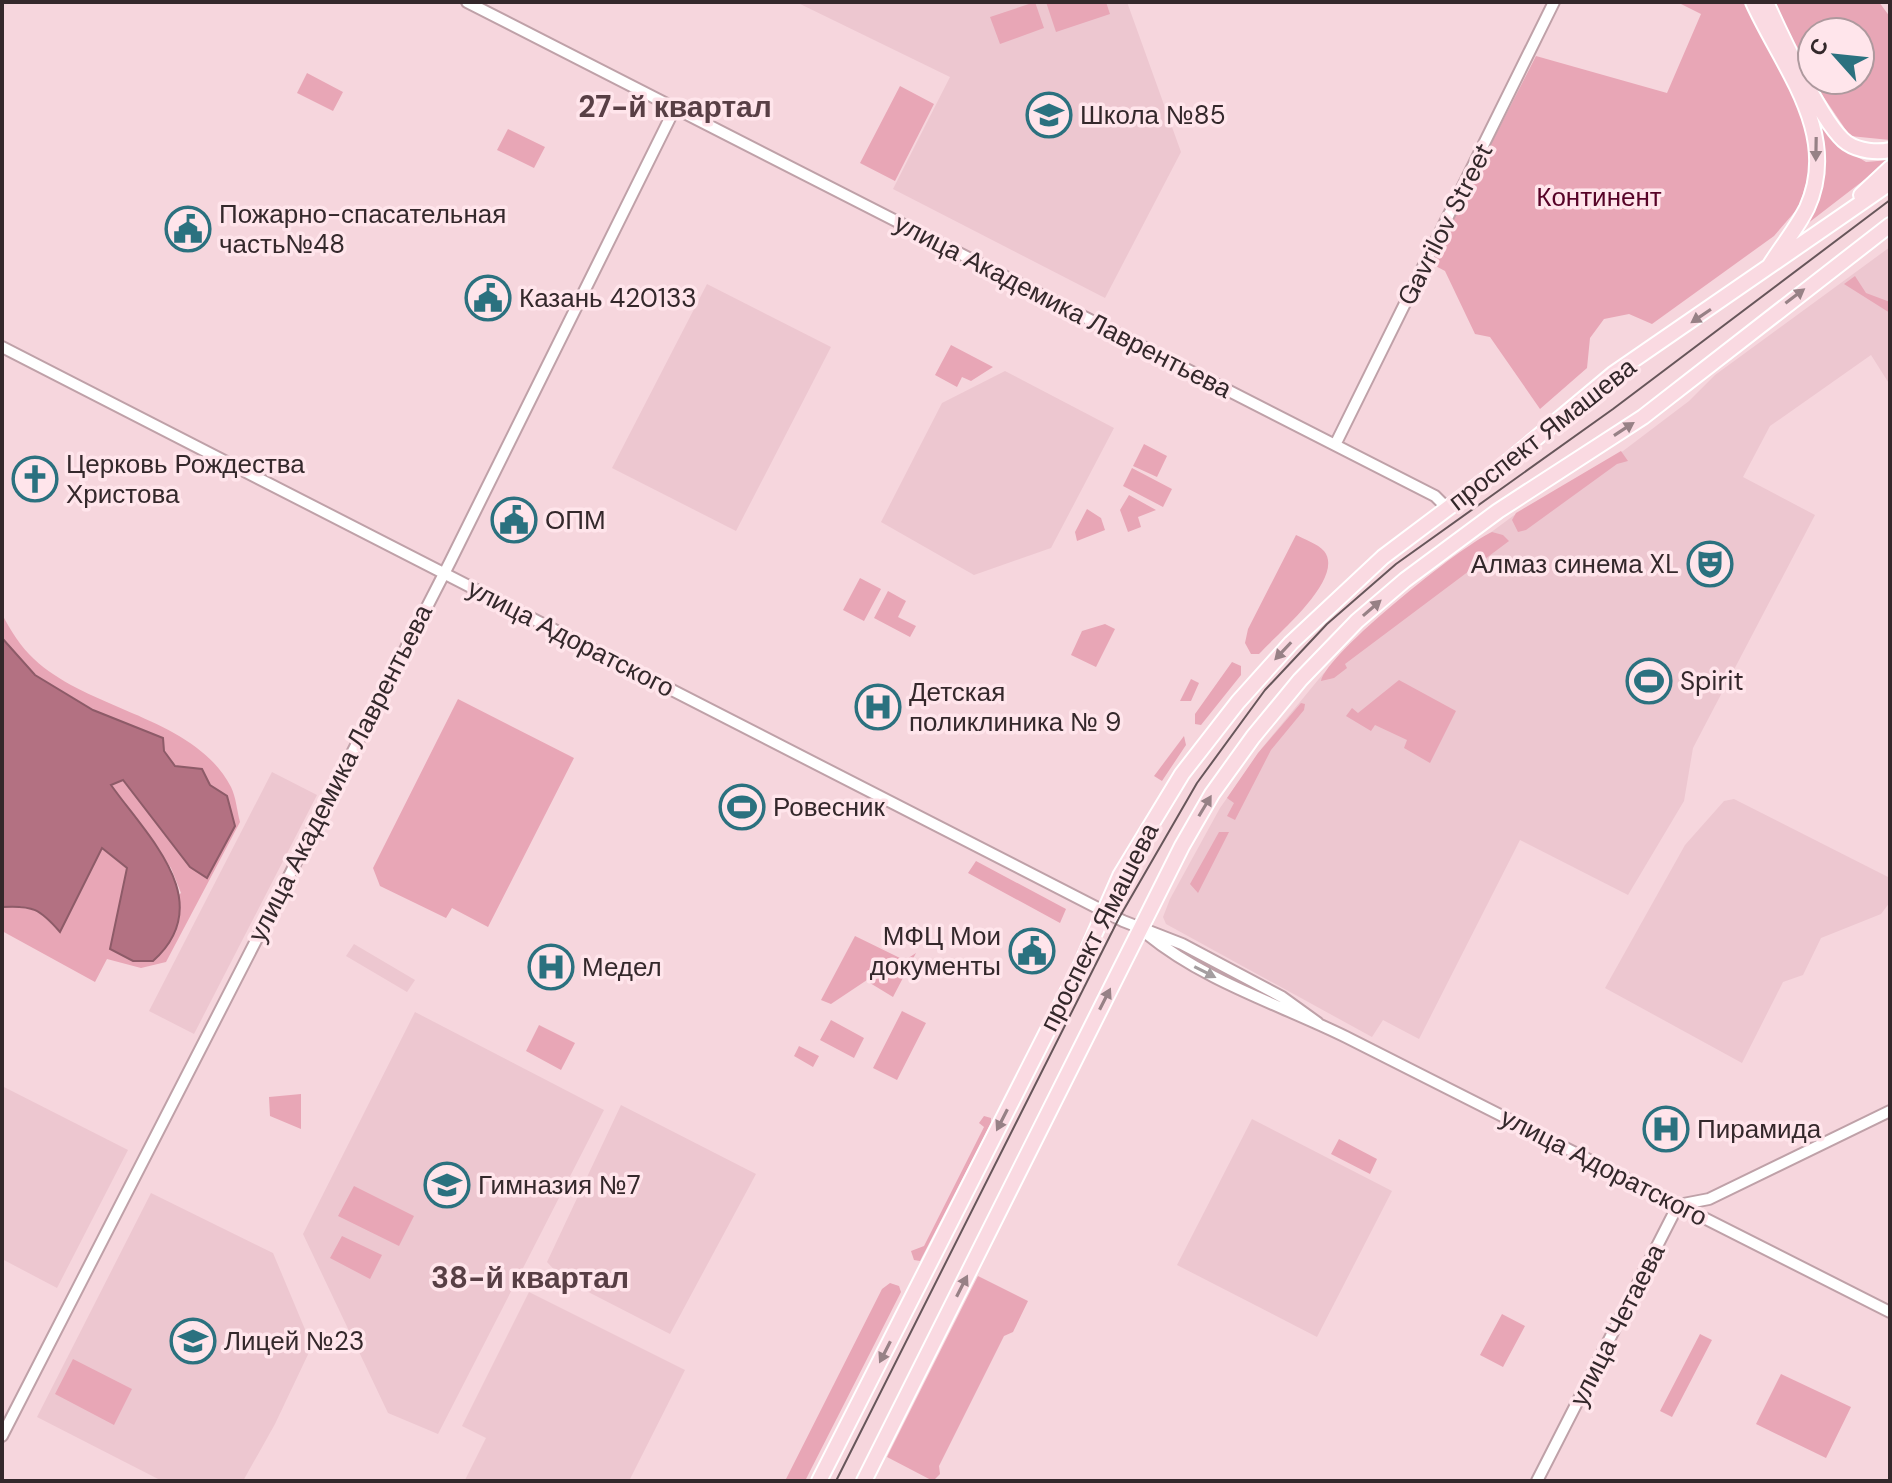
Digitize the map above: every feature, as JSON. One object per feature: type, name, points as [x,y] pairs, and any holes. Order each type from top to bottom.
[{"type":"main road","points":[[1753,2],[1809,110],[1818,138],[1815,176],[1807,207],[1766,272]]},
{"type":"main road","points":[[1766,2],[1821,109],[1846,143],[1868,151],[1890,150]]},
{"type":"main road","points":[[1826,229],[1890,168]]},
{"type":"main road","name":"проспект Ямашева","points":[[819,1481],[1069,989],[1104,910],[1151,821],[1205,742],[1291,643],[1383,557],[1613,374],[1766,272],[1890,183]]},
{"type":"main road","name":"проспект Ямашева","points":[[864,1481],[1191,829],[1220,783],[1300,680],[1357,621],[1405,580],[1498,511],[1643,417],[1890,225]]},
{"type":"main road","points":[[1864,245],[1890,237]]},
{"type":"street","name":"улица Академика Лаврентьева","points":[[467,2],[1435,496],[1447,508]]},
{"type":"street","name":"Gavrilov Street","points":[[1335,445],[1554,2]]},
{"type":"street","name":"улица Академика Лаврентьева","points":[[2,1436],[444,574],[675,108]]},
{"type":"street","name":"улица Адоратского","points":[[2,347],[1141,929],[1175,957],[1276,1007],[1318,1023],[1890,1312]]},
{"type":"street","points":[[1678,1205],[1709,1199],[1890,1111]]},
{"type":"street","name":"улица Четаева","points":[[1537,1481],[1678,1205]]},
{"type":"shaded area","name":"Школа №85","points":[[796,2],[1127,2],[1181,152],[1105,298],[893,189],[950,77]]},
{"type":"shaded area","points":[[1890,247],[1890,385],[1871,355],[1770,426],[1743,477],[1815,515],[1693,748],[1684,801],[1628,895],[1520,840],[1419,1039],[1383,1020],[1372,1037],[1166,924],[1163,917],[1170,899],[1220,808],[1262,748],[1323,674],[1414,589],[1513,516],[1623,451],[1689,401],[1715,375]]},
{"type":"shaded area","points":[[707,284],[831,347],[736,531],[612,468]]},
{"type":"shaded area","points":[[1005,371],[1114,428],[1051,548],[974,575],[881,522],[942,403]]},
{"type":"shaded area","points":[[2,638],[35,675],[93,710],[163,738],[164,751],[175,766],[202,769],[210,785],[227,796],[235,826],[207,878],[190,867],[123,780],[111,785],[158,848],[178,893],[179,916],[172,939],[153,961],[133,961],[110,949],[127,868],[102,848],[60,932],[35,910],[2,907]]},
{"type":"shaded area","points":[[272,772],[317,795],[194,1034],[149,1011]]},
{"type":"shaded area","points":[[1734,799],[1890,878],[1890,902],[1881,914],[1821,938],[1803,975],[1783,982],[1742,1063],[1605,988],[1685,845],[1724,801]]},
{"type":"shaded area","points":[[354,944],[415,980],[407,992],[346,956]]},
{"type":"shaded area","name":"Гимназия №7","points":[[415,1012],[604,1110],[438,1434],[388,1413],[303,1234]]},
{"type":"shaded area","points":[[2,1086],[128,1150],[57,1288],[2,1259]]},
{"type":"shaded area","points":[[621,1105],[756,1174],[670,1334],[563,1279],[547,1262]]},
{"type":"shaded area","points":[[1252,1119],[1392,1191],[1317,1337],[1177,1265]]},
{"type":"shaded area","name":"Лицей №23","points":[[151,1193],[273,1253],[312,1346],[275,1424],[243,1481],[162,1481],[37,1417]]},
{"type":"shaded area","points":[[529,1292],[685,1370],[629,1481],[465,1480],[486,1438],[462,1426]]},
{"type":"green space","points":[[1035,2],[1044,28],[1000,44],[990,17]]},
{"type":"green space","points":[[1046,2],[1106,2],[1110,14],[1056,32]]},
{"type":"green space","name":"Континент","points":[[1677,2],[1746,2],[1807,131],[1810,170],[1799,207],[1774,236],[1652,324],[1629,314],[1604,319],[1590,338],[1587,368],[1540,409],[1490,337],[1475,334],[1445,271],[1430,263],[1536,56],[1667,93],[1701,14]]},
{"type":"green space","points":[[1763,2],[1796,62],[1796,88]]},
{"type":"green space","points":[[1771,2],[1879,2],[1890,17],[1890,140],[1850,136],[1823,96],[1876,96],[1876,16],[1796,16],[1796,50]]},
{"type":"green space","points":[[307,73],[343,92],[333,111],[297,93]]},
{"type":"green space","points":[[900,86],[934,104],[895,181],[860,163]]},
{"type":"green space","points":[[1799,96],[1815,96],[1843,148],[1866,162],[1890,160],[1794,234],[1823,159]]},
{"type":"green space","points":[[508,129],[545,147],[534,168],[497,150]]},
{"type":"green space","points":[[1855,276],[1866,293],[1890,302],[1890,313],[1844,284]]},
{"type":"green space","points":[[951,345],[993,367],[971,381],[962,377],[957,387],[935,375]]},
{"type":"green space","points":[[1144,444],[1167,456],[1157,477],[1133,466]]},
{"type":"green space","points":[[1621,451],[1628,461],[1617,464],[1526,530],[1518,532],[1512,520],[1516,513]]},
{"type":"green space","points":[[1132,468],[1172,489],[1163,507],[1123,486]]},
{"type":"green space","points":[[1129,495],[1156,510],[1138,517],[1141,527],[1128,532],[1120,510]]},
{"type":"green space","points":[[1087,509],[1101,518],[1105,530],[1077,541],[1075,532]]},
{"type":"green space","points":[[1492,532],[1503,535],[1509,541],[1345,664],[1347,668],[1334,678],[1321,681],[1329,667],[1370,625],[1426,577]]},
{"type":"green space","points":[[1296,535],[1324,551],[1328,562],[1326,576],[1293,620],[1259,654],[1251,654],[1245,643],[1248,629]]},
{"type":"green space","points":[[860,578],[881,589],[864,621],[843,610]]},
{"type":"green space","points":[[888,591],[906,601],[898,617],[916,626],[910,637],[874,618]]},
{"type":"green space","points":[[2,614],[25,649],[57,677],[167,729],[193,745],[214,764],[231,787],[240,822],[166,962],[141,968],[107,959],[95,982],[2,931],[2,907],[13,907],[35,910],[60,931],[101,847],[127,868],[110,949],[181,893],[171,868],[111,785],[123,779],[157,822],[227,796],[210,785],[202,769],[175,766],[164,751],[35,675],[2,638]]},
{"type":"green space","points":[[1105,624],[1115,629],[1096,667],[1071,655],[1082,631]]},
{"type":"green space","points":[[1232,662],[1241,666],[1241,675],[1201,725],[1195,724],[1195,714]]},
{"type":"green space","points":[[1191,679],[1199,683],[1191,701],[1180,701]]},
{"type":"green space","points":[[1399,680],[1456,711],[1430,763],[1404,748],[1407,740],[1375,725],[1371,731],[1346,716],[1352,708],[1358,713]]},
{"type":"green space","points":[[458,699],[574,758],[488,927],[452,908],[446,918],[380,886],[373,868]]},
{"type":"green space","points":[[1301,703],[1305,704],[1304,710],[1271,750],[1235,820],[1227,816],[1234,803],[1227,798],[1258,753]]},
{"type":"green space","points":[[1184,736],[1186,745],[1162,781],[1154,776]]},
{"type":"green space","points":[[1219,832],[1229,832],[1198,893],[1190,884]]},
{"type":"green space","points":[[976,861],[1066,909],[1060,923],[968,873]]},
{"type":"green space","points":[[855,936],[900,958],[831,1004],[821,1000]]},
{"type":"green space","points":[[916,953],[893,997],[870,983]]},
{"type":"green space","points":[[902,1011],[926,1023],[897,1080],[873,1068]]},
{"type":"green space","points":[[831,1020],[864,1038],[854,1058],[820,1040]]},
{"type":"green space","points":[[539,1025],[575,1043],[561,1070],[526,1051]]},
{"type":"green space","points":[[799,1046],[819,1056],[813,1067],[794,1056]]},
{"type":"green space","points":[[301,1094],[301,1129],[270,1116],[269,1097]]},
{"type":"green space","points":[[984,1116],[991,1118],[991,1123],[920,1261],[914,1260],[911,1251],[924,1246],[984,1127],[979,1123]]},
{"type":"green space","points":[[1339,1139],[1377,1159],[1370,1174],[1331,1154]]},
{"type":"green space","points":[[354,1186],[414,1216],[399,1246],[338,1216]]},
{"type":"green space","points":[[342,1236],[382,1255],[370,1279],[330,1258]]},
{"type":"green space","points":[[978,1276],[1028,1301],[1013,1332],[1004,1336],[939,1466],[940,1474],[933,1481],[887,1457]]},
{"type":"green space","points":[[890,1283],[899,1286],[901,1292],[805,1481],[785,1481],[882,1289]]},
{"type":"green space","points":[[1502,1314],[1525,1326],[1503,1367],[1480,1355]]},
{"type":"green space","points":[[1700,1334],[1712,1340],[1672,1417],[1660,1411]]},
{"type":"green space","points":[[73,1359],[132,1389],[114,1425],[55,1394]]},
{"type":"green space","points":[[1781,1374],[1851,1407],[1826,1458],[1756,1424]]},
{"type":"tram line","points":[[836,1481],[1119,918],[1197,783],[1265,690],[1327,624],[1396,564],[1613,409],[1890,200]]},
{"type":"place","name":"Школа №85","points":[[1049,115]]},
{"type":"place","name":"Пожарно-спасательная часть№48","points":[[188,229]]},
{"type":"place","name":"Казань 420133","points":[[488,298]]},
{"type":"place","name":"Церковь Рождества Христова","points":[[35,479]]},
{"type":"place","name":"ОПМ","points":[[514,520]]},
{"type":"place","name":"Алмаз синема XL","points":[[1710,564]]},
{"type":"place","name":"Spirit","points":[[1649,681]]},
{"type":"place","name":"Детская поликлиника № 9","points":[[878,707]]},
{"type":"place","name":"Ровесник","points":[[742,807]]},
{"type":"place","name":"МФЦ Мои документы","points":[[1032,951]]},
{"type":"place","name":"Медел","points":[[551,967]]},
{"type":"place","name":"Пирамида","points":[[1666,1129]]},
{"type":"place","name":"Гимназия №7","points":[[447,1185]]},
{"type":"place","name":"Лицей №23","points":[[193,1341]]},
{"type":"district","name":"27-й квартал","points":[[675,107]]},
{"type":"district","name":"38-й квартал","points":[[530,1278]]}]
